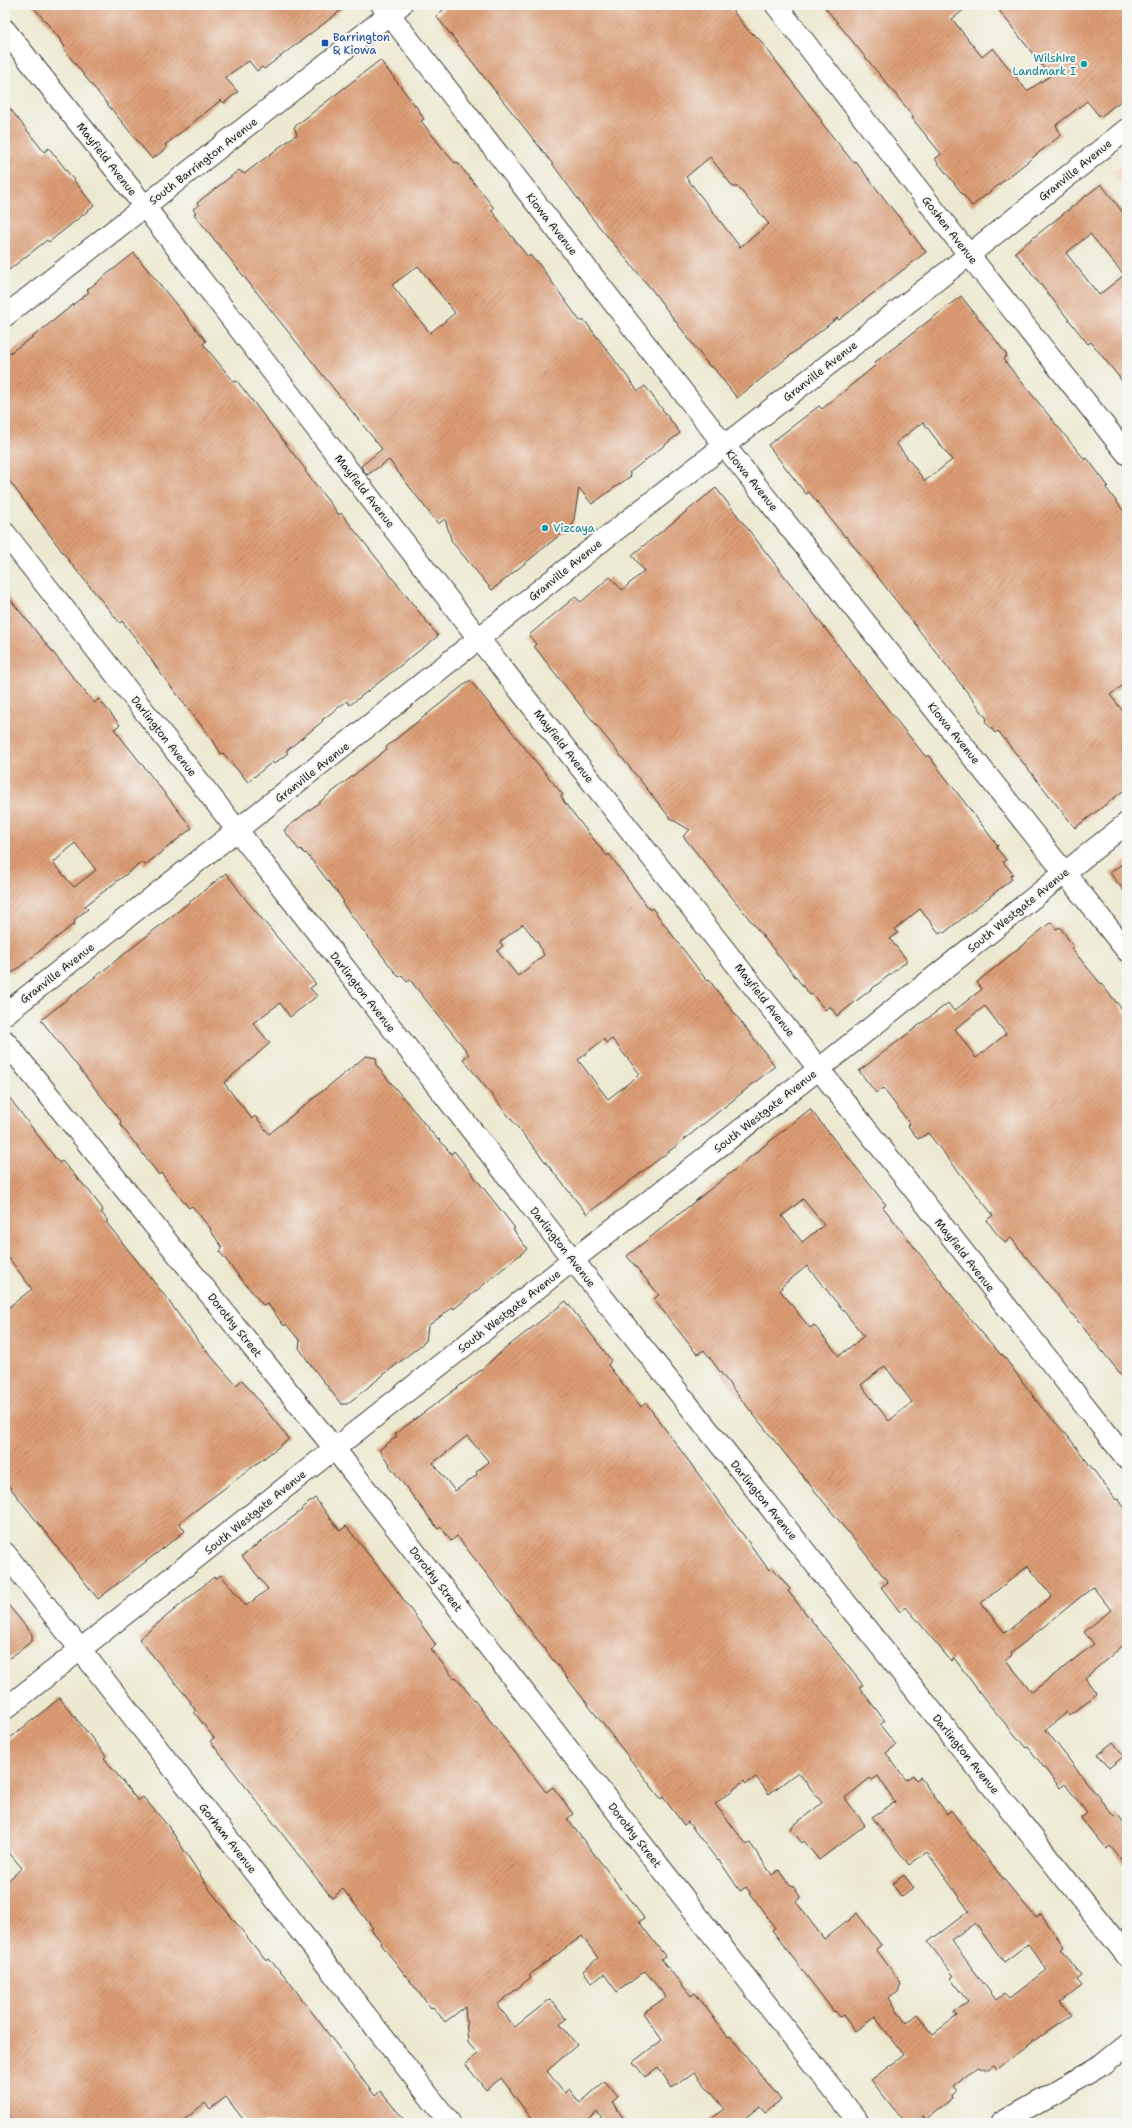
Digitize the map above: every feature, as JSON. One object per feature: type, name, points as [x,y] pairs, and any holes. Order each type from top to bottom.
[{"type":"street","name":"Goshen Avenue","points":[[776,5],[969,255],[1127,454]]},
{"type":"street","name":"South Barrington Avenue","points":[[5,316],[145,207],[391,8]]},
{"type":"street","name":"Kiowa Avenue","points":[[391,8],[724,445],[1127,950]]},
{"type":"street","name":"Mayfield Avenue","points":[[5,30],[145,207],[480,639],[1127,1459]]},
{"type":"street","name":"Granville Avenue","points":[[5,1014],[724,445],[969,255],[1127,129]]},
{"type":"street","name":"Darlington Avenue","points":[[5,533],[573,1260],[1127,1956]]},
{"type":"street","name":"South Westgate Avenue","points":[[5,1710],[334,1448],[819,1069],[1127,823]]},
{"type":"street","name":"Dorothy Street","points":[[5,1041],[334,1448],[859,2123]]},
{"type":"street","name":"Gorham Avenue","points":[[5,1553],[450,2123]]},
{"type":"street","points":[[1001,2123],[1102,2065],[1127,2045]]},
{"type":"shaded area","points":[[1127,161],[1127,191],[1112,172]]},
{"type":"building","points":[[32,5],[348,5],[264,69],[262,67],[257,71],[249,61],[225,77],[238,92],[224,103],[221,100],[165,145],[167,148],[152,159],[87,79],[63,48],[65,47],[59,38]]},
{"type":"building","points":[[449,5],[728,5],[748,30],[759,39],[822,121],[821,122],[853,162],[855,161],[926,252],[839,320],[837,318],[737,398],[712,366],[710,367],[652,290],[588,213],[549,159],[436,16]],"holes":[[[710,157],[733,187],[738,187],[769,224],[740,247],[686,177]]]},
{"type":"building","points":[[823,5],[970,5],[952,19],[982,57],[993,48],[1027,91],[1050,76],[995,5],[1127,5],[1127,96],[1100,117],[1087,101],[1056,125],[1061,135],[972,206],[935,159],[941,154],[912,118],[914,117]]},
{"type":"building","points":[[380,60],[418,109],[424,119],[421,121],[452,160],[455,163],[457,162],[494,208],[491,210],[528,257],[530,255],[535,261],[536,260],[580,321],[585,321],[638,391],[645,386],[680,433],[629,473],[631,476],[592,504],[579,488],[573,525],[568,531],[561,534],[492,590],[452,542],[445,519],[438,524],[389,460],[367,475],[361,466],[382,449],[194,214],[196,213],[193,209],[199,205],[197,203],[239,170],[244,174],[297,134],[294,127]],"holes":[[[418,266],[455,313],[430,333],[392,285]]]},
{"type":"building","points":[[5,102],[44,152],[49,148],[94,206],[49,242],[47,240],[5,273]]},
{"type":"building","points":[[1101,184],[1127,218],[1127,387],[1091,342],[1088,344],[1015,252]],"holes":[[[1090,234],[1124,275],[1099,295],[1066,253]]]},
{"type":"building","points":[[134,253],[206,341],[203,344],[234,382],[237,381],[339,515],[341,513],[438,636],[350,705],[347,701],[322,720],[323,721],[286,751],[288,753],[274,764],[272,762],[248,782],[223,753],[221,754],[213,740],[161,674],[144,649],[122,621],[120,623],[73,566],[5,475],[5,356],[34,336],[89,292],[87,290]]},
{"type":"building","points":[[961,296],[1007,355],[1003,359],[1085,460],[1087,458],[1108,486],[1106,488],[1127,515],[1127,682],[1110,695],[1127,716],[1127,788],[1075,828],[998,731],[995,733],[985,721],[987,719],[977,705],[846,536],[845,537],[809,492],[806,494],[768,445],[819,406],[822,409],[876,365],[874,363]],"holes":[[[923,422],[952,460],[925,481],[896,443]]]},
{"type":"building","points":[[716,488],[893,716],[926,757],[928,755],[962,799],[998,846],[996,847],[1006,860],[1003,862],[1013,874],[1010,877],[1012,879],[944,933],[942,931],[939,933],[920,909],[895,929],[898,933],[890,939],[906,959],[906,962],[837,1016],[830,1006],[825,1010],[812,994],[810,995],[683,836],[690,830],[671,819],[554,672],[534,646],[536,644],[529,635],[575,597],[581,602],[610,577],[622,590],[644,571],[632,555]]},
{"type":"building","points":[[5,593],[94,703],[99,699],[120,725],[114,729],[192,828],[145,865],[142,862],[85,906],[88,909],[74,920],[75,923],[12,973],[10,971],[5,975]],"holes":[[[75,843],[96,870],[74,887],[53,863]]]},
{"type":"building","points":[[470,680],[563,795],[561,796],[564,802],[607,856],[609,854],[650,910],[652,908],[704,977],[708,981],[709,980],[775,1066],[680,1143],[587,1214],[463,1059],[469,1054],[410,980],[407,982],[402,975],[399,977],[342,903],[344,902],[340,896],[306,853],[305,854],[301,849],[299,850],[284,830],[387,749],[386,747]],"holes":[[[523,924],[538,943],[544,955],[518,976],[497,951],[503,946],[500,942]],[[604,1039],[606,1043],[612,1039],[640,1074],[608,1099],[578,1060]]]},
{"type":"building","points":[[1127,860],[1127,895],[1110,873]]},
{"type":"building","points":[[226,873],[247,901],[316,984],[310,988],[317,996],[290,1017],[280,1003],[253,1023],[270,1043],[224,1083],[252,1119],[255,1116],[269,1134],[366,1056],[376,1058],[377,1066],[438,1140],[439,1139],[451,1154],[454,1151],[515,1228],[513,1229],[527,1249],[454,1309],[453,1307],[428,1326],[426,1341],[347,1404],[341,1404],[310,1364],[299,1348],[300,1341],[286,1324],[284,1326],[268,1304],[263,1305],[237,1274],[220,1252],[222,1247],[210,1230],[211,1229],[192,1206],[189,1208],[161,1173],[159,1175],[120,1124],[121,1121],[41,1020]]},
{"type":"building","points":[[1051,922],[1056,929],[1060,927],[1073,946],[1071,948],[1127,1015],[1127,1382],[1011,1238],[1005,1243],[993,1229],[987,1220],[993,1215],[928,1133],[918,1139],[908,1126],[910,1124],[883,1088],[876,1093],[859,1071],[948,1003],[954,1011],[982,989],[977,982]],"holes":[[[985,1006],[1006,1034],[976,1058],[955,1029]]]},
{"type":"building","points":[[5,1092],[59,1163],[62,1161],[89,1191],[102,1208],[103,1211],[101,1212],[108,1221],[106,1222],[165,1296],[198,1341],[236,1385],[242,1380],[289,1439],[179,1523],[185,1531],[98,1599],[5,1481],[5,1310],[32,1289],[5,1253]]},
{"type":"building","points":[[810,1109],[886,1205],[883,1207],[971,1320],[1001,1355],[1002,1354],[1042,1408],[1067,1435],[1116,1500],[1118,1499],[1127,1511],[1127,1642],[1085,1678],[1097,1694],[1069,1715],[1067,1712],[1046,1730],[1114,1817],[1118,1815],[1127,1827],[1127,1867],[1110,1846],[1106,1849],[1081,1818],[1087,1813],[1065,1784],[1060,1788],[1028,1747],[1026,1748],[987,1702],[954,1658],[951,1661],[906,1607],[900,1612],[881,1587],[888,1582],[733,1389],[704,1350],[698,1354],[696,1353],[654,1299],[659,1295],[627,1256]],"holes":[[[803,1199],[824,1225],[802,1242],[782,1216]],[[807,1266],[864,1336],[839,1356],[814,1325],[810,1328],[780,1290],[782,1288],[781,1287]],[[885,1366],[912,1402],[889,1421],[861,1385]],[[1028,1566],[1052,1596],[1005,1633],[981,1603]],[[1093,1587],[1111,1610],[1084,1632],[1094,1644],[1032,1692],[1006,1660],[1012,1655],[1011,1653]]]},
{"type":"building","points":[[566,1301],[611,1360],[608,1365],[641,1407],[646,1403],[769,1570],[772,1567],[790,1589],[788,1591],[863,1685],[859,1687],[885,1721],[880,1725],[896,1745],[886,1753],[906,1780],[913,1775],[916,1780],[920,1777],[947,1814],[951,1810],[991,1864],[1036,1918],[1041,1914],[1064,1947],[1061,1949],[1082,1976],[1077,1980],[1082,1986],[1061,2002],[1071,2015],[1019,2051],[997,2070],[994,2066],[988,2070],[978,2066],[953,2087],[957,2092],[952,2096],[953,2098],[925,2120],[922,2116],[913,2123],[905,2123],[871,2080],[904,2055],[875,2017],[855,2031],[843,2015],[840,2017],[835,2011],[834,2012],[772,1930],[775,1928],[746,1887],[740,1891],[719,1860],[718,1861],[688,1822],[684,1825],[663,1797],[661,1799],[457,1536],[451,1541],[441,1527],[438,1529],[379,1450],[397,1436],[395,1434],[481,1370],[501,1352]],"holes":[[[467,1436],[489,1462],[476,1472],[477,1475],[455,1491],[433,1463]],[[798,1772],[822,1803],[790,1828],[802,1843],[804,1841],[819,1860],[865,1825],[845,1798],[870,1778],[872,1780],[878,1776],[895,1802],[872,1817],[909,1865],[927,1852],[969,1911],[928,1942],[954,1976],[950,1978],[968,2002],[954,2012],[957,2016],[933,2034],[917,2014],[906,2023],[889,1998],[898,1992],[901,1983],[876,1949],[881,1945],[857,1913],[824,1939],[796,1902],[801,1898],[793,1886],[792,1887],[779,1870],[772,1875],[750,1843],[747,1845],[715,1804],[744,1781],[746,1784],[756,1777],[769,1794]],[[975,1923],[1004,1962],[1028,1944],[1047,1970],[1009,1999],[1004,1994],[996,2000],[951,1940]]]},
{"type":"building","points":[[315,1498],[340,1531],[346,1526],[395,1588],[436,1645],[431,1649],[454,1678],[456,1677],[546,1792],[553,1787],[573,1814],[567,1819],[644,1918],[639,1922],[665,1956],[661,1959],[691,1996],[695,1993],[728,2037],[730,2036],[781,2100],[765,2112],[760,2106],[739,2123],[705,2123],[725,2109],[694,2072],[672,2088],[658,2067],[645,2077],[633,2062],[662,2040],[643,2013],[666,1997],[645,1971],[617,1992],[604,1974],[592,1983],[583,1971],[598,1958],[582,1936],[529,1975],[531,1977],[497,2005],[515,2027],[550,1999],[566,2019],[560,2024],[577,2045],[547,2071],[564,2093],[569,2089],[580,2103],[605,2081],[618,2097],[612,2102],[627,2123],[605,2123],[597,2112],[583,2123],[535,2123],[501,2078],[486,2090],[465,2064],[478,2054],[468,2043],[465,2007],[445,2022],[433,2007],[431,2008],[381,1944],[382,1943],[371,1929],[373,1928],[343,1889],[332,1898],[210,1741],[214,1738],[194,1712],[196,1711],[190,1703],[191,1702],[139,1639],[214,1577],[215,1579],[221,1575],[246,1606],[268,1589],[242,1556],[302,1510],[301,1509]]},
{"type":"building","points":[[5,1601],[32,1634],[32,1641],[5,1662]]},
{"type":"building","points":[[60,1698],[106,1756],[104,1758],[138,1801],[143,1797],[169,1827],[210,1890],[266,1961],[269,1959],[284,1975],[375,2096],[380,2091],[407,2123],[246,2123],[226,2097],[210,2109],[205,2103],[180,2123],[15,2123],[5,2110],[5,1883],[22,1868],[5,1848],[5,1742]]},
{"type":"building","points":[[1113,1742],[1124,1756],[1109,1768],[1098,1754]]},
{"type":"building","points":[[904,1875],[914,1888],[902,1897],[892,1884]]},
{"type":"place","name":"Barrington & Kiowa","points":[[325,43]]},
{"type":"place","name":"Wilshire Landmark I","points":[[1084,64]]},
{"type":"place","name":"Vizcaya","points":[[545,528]]}]
